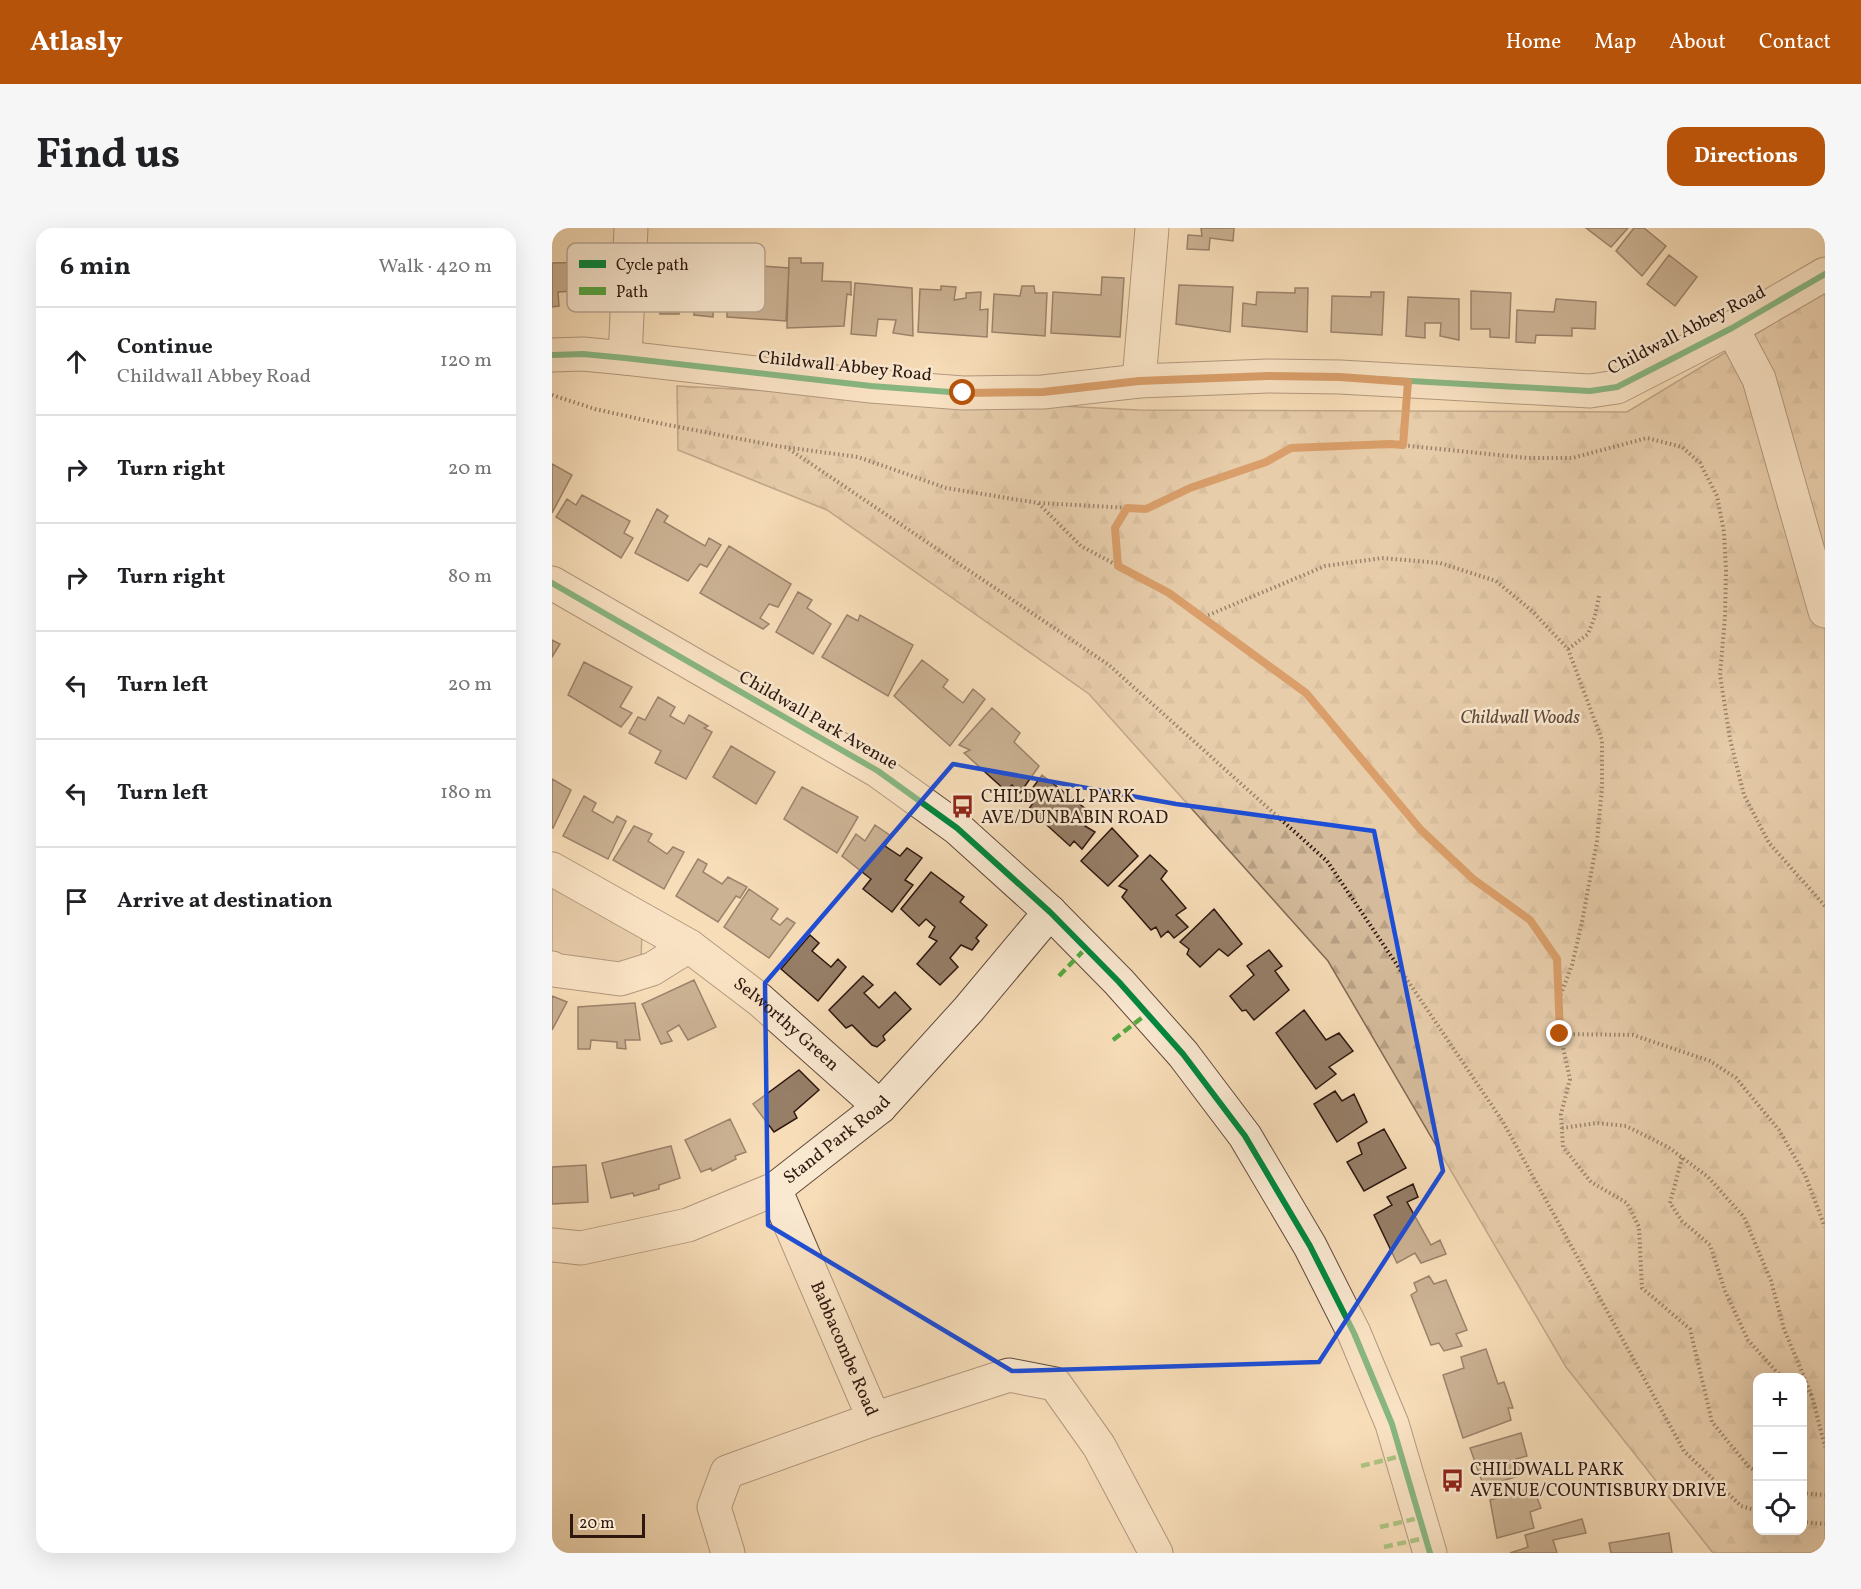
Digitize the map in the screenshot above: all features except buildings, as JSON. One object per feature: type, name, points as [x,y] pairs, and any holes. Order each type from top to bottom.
[{"type":"street","points":[[630,243],[631,228]]},
{"type":"street","points":[[1139,381],[1152,228]]},
{"type":"street","name":"Childwall Abbey Road","points":[[552,355],[583,354],[872,386],[963,393],[1043,392],[1139,381],[1268,376],[1340,377],[1590,391],[1617,387],[1732,328],[1825,274]]},
{"type":"street","points":[[625,358],[627,312]]},
{"type":"street","points":[[1732,328],[1759,379],[1825,611]]},
{"type":"street","name":"Childwall Park Avenue","points":[[552,583],[878,771],[957,828],[1050,912],[1119,982],[1183,1054],[1245,1136],[1304,1236],[1354,1333],[1392,1424],[1430,1553]]},
{"type":"street","name":"Selworthy Green","points":[[552,869],[689,946],[760,1000],[880,1107]]},
{"type":"street","name":"Stand Park Road","points":[[552,1245],[581,1248],[688,1225],[776,1189],[880,1107],[968,1010],[1050,912]]},
{"type":"street","points":[[552,968],[620,979],[652,969],[689,946]]},
{"type":"street","name":"Babbacombe Road","points":[[776,1189],[874,1419],[1010,1375],[1055,1384],[1099,1446],[1155,1553]]},
{"type":"street","points":[[728,1553],[714,1507],[727,1472],[874,1419]]},
{"type":"path","points":[[1403,445],[1408,382]]},
{"type":"path","points":[[552,395],[605,411],[787,448],[858,457],[946,488],[1038,502],[1146,509],[1190,488],[1266,462],[1291,448],[1356,444],[1403,445],[1528,458],[1572,458],[1647,438],[1682,447],[1700,462],[1717,496],[1724,532],[1726,582],[1720,675],[1730,739],[1744,795],[1769,843],[1825,906]]},
{"type":"path","points":[[787,448],[1109,665],[1327,861],[1503,1122],[1684,1451],[1741,1506],[1753,1509]]},
{"type":"path","points":[[1038,502],[1081,546],[1169,593],[1306,693],[1421,830],[1473,879],[1530,920],[1557,959],[1560,1034],[1570,1079],[1560,1114],[1563,1147],[1591,1182],[1627,1203],[1639,1227],[1642,1288],[1690,1329],[1712,1422],[1753,1469]]},
{"type":"path","points":[[1118,566],[1115,528],[1127,508]]},
{"type":"path","points":[[1204,618],[1325,566],[1382,558],[1440,563],[1496,581],[1532,611],[1569,650],[1602,740],[1602,788],[1597,842],[1582,922],[1572,964],[1559,1000]]},
{"type":"path","points":[[1569,650],[1588,634],[1599,596]]},
{"type":"path","points":[[1560,1034],[1633,1035],[1710,1060],[1736,1078],[1779,1130],[1805,1175],[1825,1227]]},
{"type":"path","points":[[1562,1128],[1597,1123],[1626,1126],[1668,1147],[1708,1177],[1744,1217],[1771,1281],[1784,1329],[1812,1396],[1825,1447]]},
{"type":"path","points":[[1683,1158],[1670,1203],[1682,1221],[1710,1245],[1725,1291],[1748,1340],[1778,1373]]},
{"type":"path","points":[[1807,1393],[1812,1396]]},
{"type":"path","points":[[1807,1493],[1825,1495]]},
{"type":"path","points":[[1807,1522],[1825,1524]]},
{"type":"highlighted area","points":[[953,764],[1176,804],[1374,831],[1443,1171],[1319,1362],[1012,1371],[768,1225],[765,983]]},
{"type":"green space","name":"Childwall Woods","points":[[1825,292],[1825,1553],[1713,1553],[1566,1367],[1328,961],[1089,694],[827,510],[678,450],[677,386],[1138,410],[1627,412]]},
{"type":"green space","points":[[552,881],[642,930],[641,962],[618,970],[552,953]]},
{"type":"marked path","points":[[1059,976],[1086,948]]},
{"type":"marked path","points":[[1113,1040],[1148,1013]]},
{"type":"marked path","points":[[1361,1466],[1401,1456]]},
{"type":"marked path","points":[[1380,1527],[1419,1518]]},
{"type":"marked path","points":[[1384,1547],[1425,1538]]},
{"type":"cycle path","points":[[552,355],[583,354],[871,386],[963,393],[1043,392],[1139,381],[1268,376],[1340,377],[1590,391],[1617,387],[1732,328],[1825,274]]},
{"type":"cycle path","points":[[552,583],[878,771],[957,828],[1050,912],[1119,982],[1183,1054],[1245,1136],[1310,1246],[1354,1333],[1392,1424],[1430,1553]]},
{"type":"place","name":"CHILDWALL PARK AVE/DUNBABIN ROAD","points":[[963,807]]},
{"type":"place","name":"CHILDWALL PARK AVENUE/COUNTISBURY DRIVE","points":[[1452,1480]]},
{"type":"route","points":[[963,393],[1043,392],[1139,381],[1268,376],[1340,377],[1408,382],[1403,445],[1333,445],[1291,448],[1266,462],[1190,488],[1146,509],[1127,508],[1115,528],[1118,566],[1169,593],[1306,693],[1421,830],[1473,879],[1530,920],[1557,959],[1560,1034]]}]
